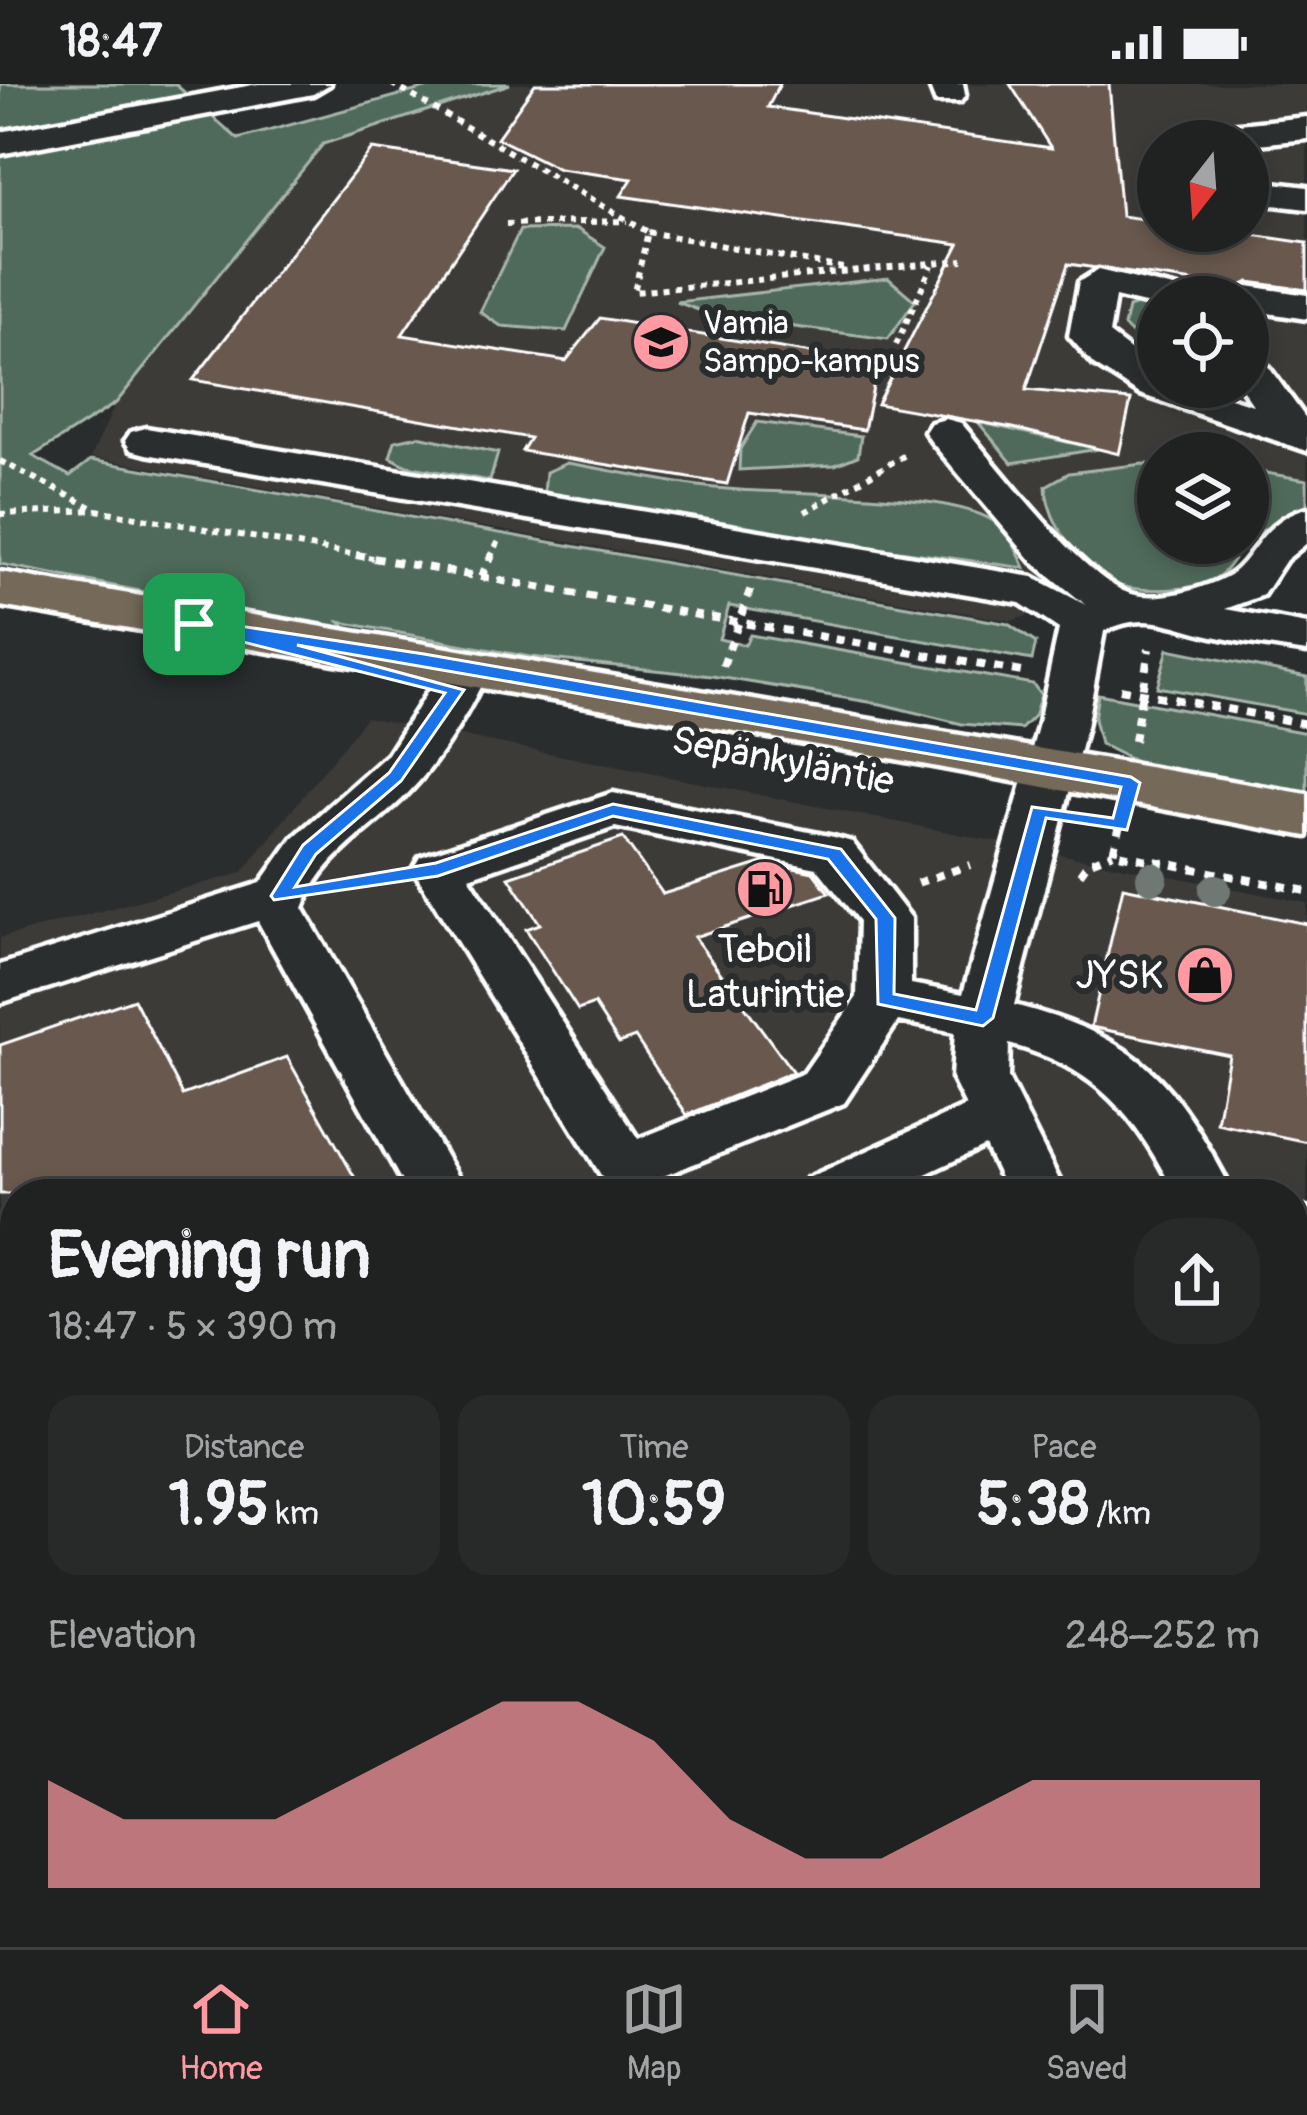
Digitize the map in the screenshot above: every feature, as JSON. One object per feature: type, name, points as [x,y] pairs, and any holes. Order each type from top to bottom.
[{"type":"main road","name":"Sepänkyläntie","points":[[0,589],[462,678],[557,716],[1125,804],[1307,814]]},
{"type":"main road","name":"Sepänkyläntie","points":[[1125,804],[1307,859]]},
{"type":"street","points":[[0,142],[314,84]]},
{"type":"street","points":[[1269,132],[1307,128]]},
{"type":"street","points":[[1269,193],[1307,198]]},
{"type":"street","points":[[1137,291],[1098,282],[1089,336],[1110,363],[1137,377]]},
{"type":"street","points":[[1269,301],[1307,307]]},
{"type":"street","points":[[1269,394],[1298,432]]},
{"type":"street","points":[[1222,408],[1298,432]]},
{"type":"street","points":[[946,432],[1100,615]]},
{"type":"street","points":[[146,441],[1033,591],[1100,615],[1185,608],[1246,585],[1270,551],[1307,521]]},
{"type":"street","points":[[1185,608],[1215,622],[1307,638]]},
{"type":"street","points":[[1029,1179],[995,1118],[980,1078],[983,1018],[1072,680],[1100,615]]},
{"type":"street","points":[[430,1179],[277,908],[310,850],[395,777],[462,678]]},
{"type":"street","points":[[613,810],[834,854],[886,918],[884,999],[824,1088],[626,1167],[438,869],[613,810]]},
{"type":"street","points":[[0,983],[280,896]]},
{"type":"street","points":[[884,999],[1036,1030],[1100,1056],[1156,1106],[1197,1179]]},
{"type":"street","points":[[861,1179],[995,1118]]},
{"type":"path","points":[[392,84],[648,232],[857,271]]},
{"type":"path","points":[[506,224],[629,221]]},
{"type":"path","points":[[648,232],[634,292],[963,260]]},
{"type":"path","points":[[896,345],[932,263]]},
{"type":"path","points":[[0,461],[96,510]]},
{"type":"path","points":[[0,514],[96,510],[1307,724]]},
{"type":"path","points":[[1125,804],[1113,853],[1307,891]]},
{"type":"path","points":[[280,896],[438,869]]},
{"type":"shaded area","name":"Vamia Sampo-kampus","points":[[510,84],[1307,84],[1307,488],[1269,509],[1269,432],[1137,432],[1137,564],[1152,564],[1149,576],[1011,621],[91,457],[116,403],[323,144]]},
{"type":"shaded area","points":[[366,717],[1307,903],[1307,1179],[0,1179],[0,938],[242,873]]},
{"type":"green space","points":[[0,84],[175,84],[238,139],[440,84],[510,84],[323,144],[116,403],[33,456],[70,476],[91,460],[1008,624],[1036,643],[1032,660],[729,606],[719,639],[745,645],[750,635],[1033,684],[1041,695],[1034,716],[1021,729],[962,724],[881,704],[712,676],[530,657],[340,622],[351,632],[0,564]]},
{"type":"green space","points":[[577,229],[605,247],[566,331],[501,326],[480,312],[520,230]]},
{"type":"green space","points":[[888,278],[915,301],[888,339],[717,317],[677,302]]},
{"type":"green space","points":[[1137,305],[1137,339],[1124,326],[1128,308]]},
{"type":"green space","points":[[757,422],[861,436],[858,456],[835,465],[739,470],[740,449]]},
{"type":"green space","points":[[978,422],[1098,449],[1012,463]]},
{"type":"green space","points":[[418,436],[498,453],[490,481],[407,466],[390,457],[395,441]]},
{"type":"green space","points":[[567,463],[718,488],[944,505],[995,522],[1025,568],[794,537],[544,493],[546,472]]},
{"type":"green space","points":[[1137,465],[1137,564],[1230,564],[1219,576],[1175,589],[1144,589],[1104,580],[1084,564],[1051,511],[1046,486],[1069,473]]},
{"type":"green space","points":[[1269,474],[1307,480],[1307,510],[1269,526]]},
{"type":"green space","points":[[1168,649],[1307,677],[1307,714],[1157,687]]},
{"type":"green space","points":[[1098,694],[1307,733],[1307,798],[1148,768],[1100,744],[1094,719]]},
{"type":"building","points":[[535,84],[780,84],[768,107],[1051,148],[1010,84],[1109,84],[1121,216],[1137,218],[1137,252],[1269,252],[1269,238],[1307,243],[1307,290],[1269,285],[1269,276],[1152,276],[1068,264],[1026,390],[1131,400],[1119,454],[1013,428],[877,404],[959,244],[621,196],[632,179],[559,169],[497,138]]},
{"type":"building","points":[[372,149],[513,169],[402,335],[566,361],[600,318],[878,364],[864,430],[749,413],[727,484],[522,451],[530,438],[193,380]]},
{"type":"building","points":[[623,838],[663,894],[765,862],[813,872],[829,893],[694,937],[793,1072],[687,1115],[635,1037],[619,1043],[594,1004],[578,1010],[526,929],[540,924],[509,877]]},
{"type":"building","name":"JYSK","points":[[1123,887],[1307,924],[1307,1142],[1217,1123],[1229,1055],[1091,1027]]},
{"type":"building","points":[[134,999],[183,1095],[287,1057],[356,1179],[0,1179],[0,1045]]},
{"type":"place","name":"Vamia Sampo-kampus","points":[[661,342]]},
{"type":"place","name":"Teboil Laturintie","points":[[765,889]]},
{"type":"place","name":"JYSK","points":[[1205,975]]},
{"type":"route","points":[[194,624],[424,659],[1131,783],[1120,825],[1039,811],[983,1018],[884,999],[886,918],[834,854],[613,810],[438,869],[280,896],[284,881],[310,850],[395,777],[456,690],[194,624]]}]
